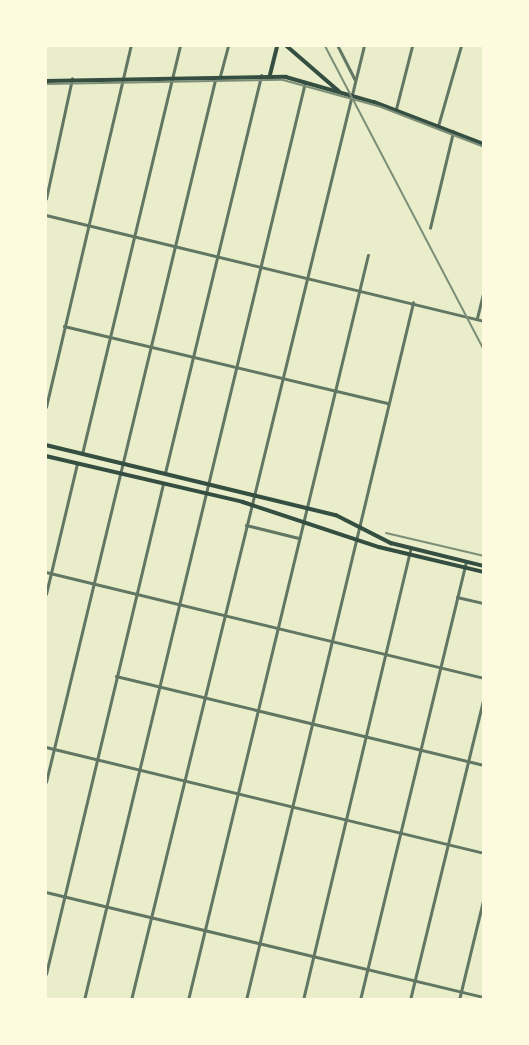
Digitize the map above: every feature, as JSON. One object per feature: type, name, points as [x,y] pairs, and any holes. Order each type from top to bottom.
[{"type":"main road","points":[[270,75],[277,46]]},
{"type":"main road","points":[[287,46],[341,92]]},
{"type":"main road","points":[[46,81],[270,75],[305,82],[396,109],[483,142]]},
{"type":"main road","points":[[319,86],[321,75]]},
{"type":"main road","points":[[46,445],[307,508],[360,526],[411,548],[484,566]]},
{"type":"main road","points":[[46,456],[251,505],[357,541],[484,572]]},
{"type":"street","points":[[46,407],[131,46]]},
{"type":"street","points":[[82,454],[170,76],[180,46]]},
{"type":"street","points":[[46,782],[151,346],[218,76],[228,46]]},
{"type":"street","points":[[338,46],[355,79]]},
{"type":"street","points":[[131,999],[305,277],[364,46]]},
{"type":"street","points":[[396,109],[412,46]]},
{"type":"street","points":[[438,126],[461,46]]},
{"type":"street","points":[[165,474],[261,75]]},
{"type":"street","points":[[46,199],[72,79]]},
{"type":"street","points":[[84,999],[305,82]]},
{"type":"street","points":[[430,228],[453,132]]},
{"type":"street","points":[[46,215],[484,321]]},
{"type":"street","points":[[188,999],[368,255]]},
{"type":"street","points":[[477,319],[484,290]]},
{"type":"street","points":[[246,999],[414,303]]},
{"type":"street","points":[[64,326],[389,404]]},
{"type":"street","points":[[46,594],[77,463]]},
{"type":"street","points":[[46,974],[163,484]]},
{"type":"street","points":[[246,525],[299,538]]},
{"type":"street","points":[[303,999],[411,548]]},
{"type":"street","points":[[360,999],[466,562]]},
{"type":"street","points":[[46,572],[484,678]]},
{"type":"street","points":[[457,597],[484,603]]},
{"type":"street","points":[[116,676],[484,765]]},
{"type":"street","points":[[411,999],[484,696]]},
{"type":"street","points":[[46,747],[484,853]]},
{"type":"street","points":[[46,892],[484,998]]},
{"type":"street","points":[[459,999],[484,897]]},
{"type":"railway","points":[[325,46],[484,350]]},
{"type":"railway","points":[[46,84],[283,80],[381,107],[484,147]]},
{"type":"railway","points":[[386,533],[484,556]]}]
